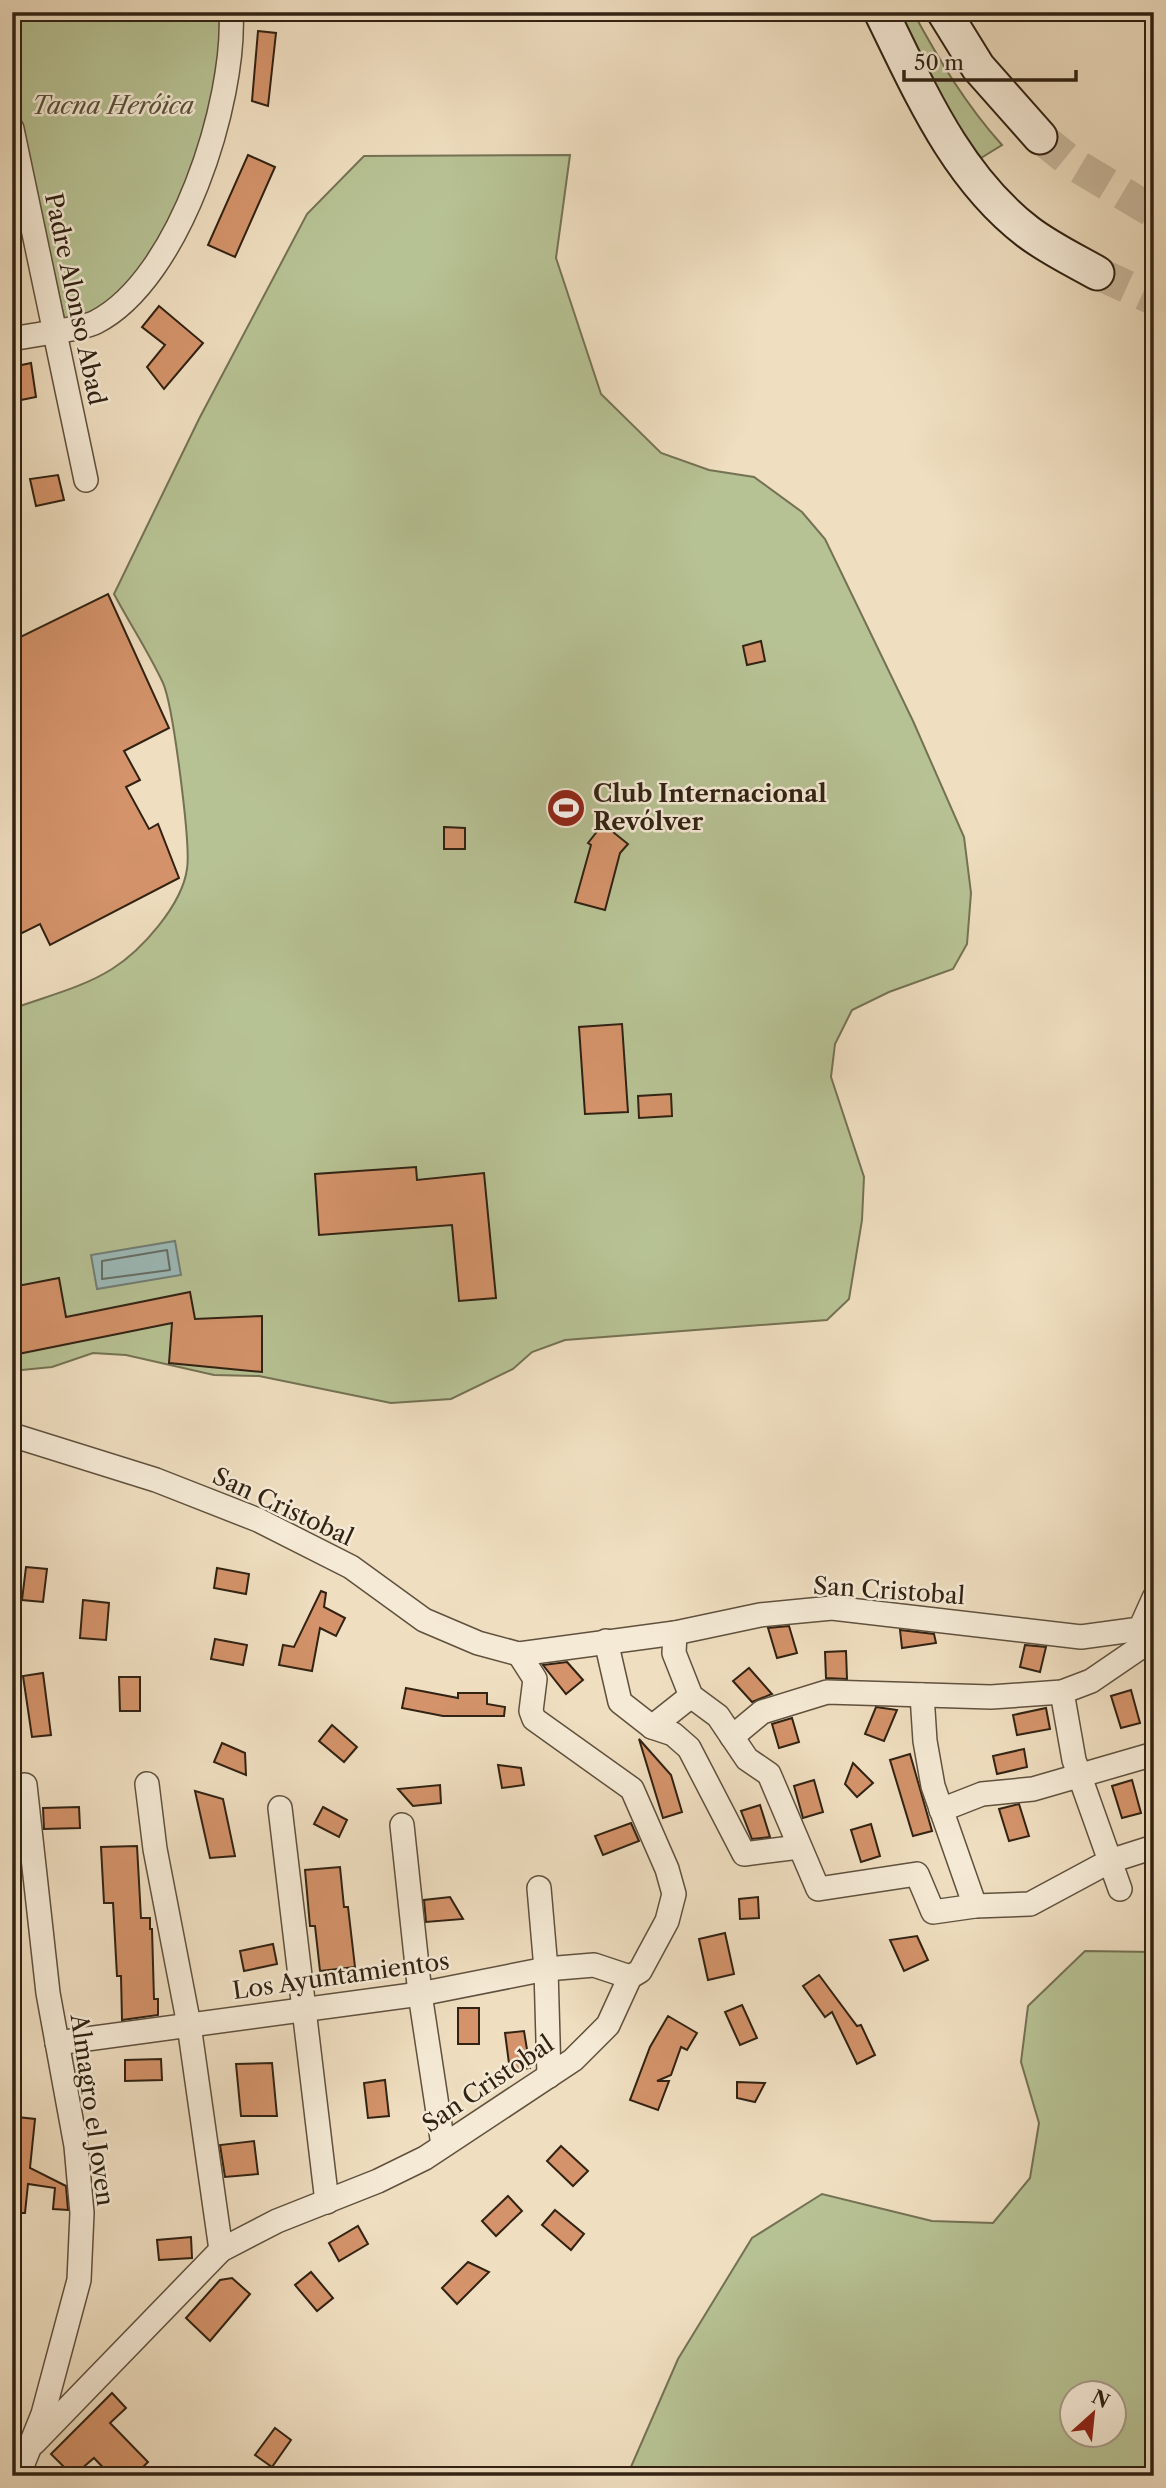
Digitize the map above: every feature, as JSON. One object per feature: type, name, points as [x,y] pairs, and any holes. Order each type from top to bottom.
[{"type":"main road","points":[[881,12],[938,129],[981,186],[1027,231],[1097,273]]},
{"type":"main road","points":[[943,12],[978,67],[1040,137]]},
{"type":"street","points":[[12,339],[94,324],[127,299],[155,267],[180,225],[204,165],[233,42],[231,12]]},
{"type":"street","name":"Padre Alonso Abad","points":[[12,129],[86,480]]},
{"type":"street","name":"San Cristobal","points":[[12,1435],[156,1480],[258,1520],[351,1567],[424,1620],[478,1643],[519,1654],[675,1633],[760,1615],[832,1608],[1081,1637],[1149,1632]]},
{"type":"street","points":[[732,1737],[762,1712],[827,1692],[991,1697],[1062,1692],[1091,1681],[1144,1648],[1154,1598]]},
{"type":"street","points":[[675,1633],[674,1653],[691,1696],[718,1716],[747,1759],[769,1774],[818,1889],[918,1874],[933,1912],[975,1906],[1030,1904],[1110,1861],[1154,1847]]},
{"type":"street","points":[[606,1641],[620,1702],[652,1727],[673,1734],[689,1748],[744,1854],[799,1847]]},
{"type":"street","name":"San Cristobal","points":[[34,2443],[221,2250],[277,2221],[402,2170],[573,2060],[608,2025],[630,1977],[640,1971],[672,1908],[674,1894],[667,1869],[632,1789],[534,1718],[531,1711],[535,1679],[519,1654]]},
{"type":"street","points":[[1062,1692],[1080,1775],[1120,1889]]},
{"type":"street","points":[[922,1695],[925,1741],[941,1810],[975,1906]]},
{"type":"street","points":[[652,1727],[691,1696]]},
{"type":"street","points":[[941,1810],[982,1794],[1033,1789],[1154,1754]]},
{"type":"street","points":[[147,1784],[155,1849],[189,2025],[221,2250]]},
{"type":"street","name":"Almagro el Joven","points":[[18,2476],[34,2443],[79,2280],[82,2246],[81,2183],[48,1993],[25,1785]]},
{"type":"street","points":[[280,1808],[306,2007],[327,2202]]},
{"type":"street","points":[[402,1825],[420,1994],[443,2145]]},
{"type":"street","points":[[539,1888],[546,1969],[549,2076]]},
{"type":"street","name":"Los Ayuntamientos","points":[[57,2043],[306,2007],[420,1994],[546,1969],[594,1965],[630,1977]]},
{"type":"green space","name":"Tacna Heróica","points":[[12,12],[224,12],[214,102],[181,200],[145,263],[122,289],[95,309],[65,322],[12,84]]},
{"type":"green space","points":[[898,12],[913,12],[954,82],[1002,145],[981,158],[945,107]]},
{"type":"green space","name":"Club Internacional Revólver","points":[[570,155],[556,258],[601,394],[661,453],[709,470],[754,477],[802,512],[825,539],[913,721],[964,837],[971,893],[967,944],[953,969],[889,992],[852,1010],[835,1044],[831,1077],[864,1177],[862,1220],[849,1299],[827,1320],[565,1340],[532,1352],[513,1369],[451,1399],[391,1403],[259,1376],[214,1375],[126,1355],[93,1353],[52,1367],[12,1371],[12,1009],[88,982],[124,961],[148,939],[169,911],[184,883],[187,869],[184,805],[167,696],[158,672],[114,594],[199,419],[307,214],[364,156]]},
{"type":"green space","points":[[1085,1951],[1154,1952],[1154,2476],[627,2476],[678,2359],[752,2238],[822,2194],[932,2221],[993,2223],[1030,2178],[1039,2123],[1021,2062],[1028,2006]]},
{"type":"water","points":[[175,1241],[181,1275],[97,1289],[91,1255]]},
{"type":"building","points":[[258,31],[276,33],[268,106],[252,101]]},
{"type":"building","points":[[248,155],[275,167],[235,257],[208,245]]},
{"type":"building","points":[[159,306],[203,343],[164,389],[147,367],[165,345],[142,327]]},
{"type":"building","points":[[31,363],[36,397],[16,401],[12,367]]},
{"type":"building","points":[[58,475],[64,500],[36,506],[30,479]]},
{"type":"building","points":[[108,594],[169,728],[124,751],[140,780],[126,787],[149,829],[158,824],[179,878],[50,945],[40,924],[12,938],[12,641]]},
{"type":"building","points":[[761,641],[765,661],[747,665],[743,646]]},
{"type":"building","points":[[603,824],[628,844],[620,853],[605,910],[575,902],[591,845],[588,843]]},
{"type":"building","points":[[444,827],[465,828],[465,849],[444,849]]},
{"type":"building","points":[[622,1024],[628,1112],[585,1114],[579,1027]]},
{"type":"building","points":[[671,1094],[672,1116],[639,1118],[638,1096]]},
{"type":"building","points":[[416,1167],[417,1180],[484,1173],[496,1298],[459,1301],[452,1225],[319,1235],[315,1174]]},
{"type":"building","points":[[59,1278],[66,1317],[190,1292],[195,1319],[262,1316],[262,1372],[169,1363],[172,1323],[18,1354],[12,1324],[12,1287]]},
{"type":"building","points":[[26,1567],[47,1569],[43,1602],[22,1600]]},
{"type":"building","points":[[217,1568],[249,1574],[246,1594],[214,1588]]},
{"type":"building","points":[[321,1591],[326,1593],[324,1607],[345,1618],[336,1636],[320,1628],[312,1671],[279,1665],[283,1645],[294,1647]]},
{"type":"building","points":[[83,1600],[109,1603],[106,1640],[80,1638]]},
{"type":"building","points":[[789,1626],[797,1653],[777,1658],[768,1628]]},
{"type":"building","points":[[900,1630],[934,1634],[936,1643],[902,1648]]},
{"type":"building","points":[[215,1639],[247,1645],[243,1665],[211,1659]]},
{"type":"building","points":[[1025,1645],[1046,1647],[1040,1672],[1020,1667]]},
{"type":"building","points":[[846,1651],[847,1679],[826,1678],[825,1652]]},
{"type":"building","points":[[567,1662],[583,1680],[566,1694],[543,1665]]},
{"type":"building","points":[[749,1668],[772,1694],[752,1702],[733,1681]]},
{"type":"building","points":[[43,1673],[51,1735],[32,1737],[23,1676]]},
{"type":"building","points":[[119,1677],[140,1677],[140,1711],[120,1711]]},
{"type":"building","points":[[406,1688],[458,1698],[458,1693],[487,1693],[487,1704],[505,1707],[504,1716],[443,1716],[402,1708]]},
{"type":"building","points":[[1131,1690],[1140,1723],[1121,1728],[1111,1696]]},
{"type":"building","points":[[876,1707],[897,1710],[884,1741],[865,1734]]},
{"type":"building","points":[[1046,1708],[1050,1729],[1017,1735],[1013,1715]]},
{"type":"building","points":[[792,1718],[799,1742],[779,1748],[772,1724]]},
{"type":"building","points":[[332,1725],[357,1747],[344,1762],[319,1741]]},
{"type":"building","points":[[639,1739],[671,1775],[682,1812],[663,1818]]},
{"type":"building","points":[[222,1743],[245,1753],[246,1775],[214,1762]]},
{"type":"building","points":[[1024,1749],[1027,1767],[997,1774],[993,1756]]},
{"type":"building","points":[[910,1754],[932,1831],[913,1836],[890,1760]]},
{"type":"building","points":[[853,1763],[873,1783],[857,1797],[845,1784]]},
{"type":"building","points":[[498,1765],[521,1768],[524,1785],[502,1788]]},
{"type":"building","points":[[814,1780],[823,1812],[803,1818],[794,1786]]},
{"type":"building","points":[[1132,1780],[1141,1813],[1122,1818],[1112,1786]]},
{"type":"building","points":[[440,1785],[441,1803],[413,1806],[398,1789]]},
{"type":"building","points":[[195,1791],[223,1799],[235,1856],[210,1858]]},
{"type":"building","points":[[1019,1804],[1029,1836],[1009,1841],[999,1809]]},
{"type":"building","points":[[760,1805],[770,1837],[752,1839],[741,1811]]},
{"type":"building","points":[[79,1807],[80,1828],[44,1829],[43,1808]]},
{"type":"building","points":[[323,1807],[347,1820],[339,1837],[314,1824]]},
{"type":"building","points":[[631,1823],[639,1841],[603,1855],[595,1836]]},
{"type":"building","points":[[871,1824],[880,1856],[861,1862],[851,1830]]},
{"type":"building","points":[[137,1846],[141,1918],[150,1918],[152,1929],[154,1999],[158,1999],[158,2015],[122,2020],[121,1976],[117,1976],[113,1903],[104,1903],[101,1847]]},
{"type":"building","points":[[340,1867],[355,1967],[320,1971],[315,1926],[310,1926],[305,1870]]},
{"type":"building","points":[[450,1897],[463,1919],[426,1922],[424,1900]]},
{"type":"building","points":[[758,1897],[759,1918],[740,1919],[739,1899]]},
{"type":"building","points":[[725,1933],[734,1974],[708,1980],[699,1939]]},
{"type":"building","points":[[917,1936],[928,1960],[904,1971],[890,1940]]},
{"type":"building","points":[[273,1944],[277,1964],[244,1971],[240,1951]]},
{"type":"building","points":[[819,1975],[857,2026],[861,2025],[875,2055],[857,2064],[832,2012],[825,2017],[803,1986]]},
{"type":"building","points":[[742,2005],[757,2038],[740,2045],[725,2012]]},
{"type":"building","points":[[458,2008],[479,2008],[479,2044],[458,2044]]},
{"type":"building","points":[[668,2016],[697,2033],[687,2050],[681,2047],[671,2075],[657,2081],[669,2081],[658,2110],[630,2100],[650,2047]]},
{"type":"building","points":[[524,2031],[530,2068],[510,2071],[505,2033]]},
{"type":"building","points":[[161,2059],[162,2080],[125,2081],[125,2060]]},
{"type":"building","points":[[272,2063],[277,2116],[241,2116],[236,2064]]},
{"type":"building","points":[[385,2080],[389,2116],[368,2118],[364,2083]]},
{"type":"building","points":[[737,2082],[765,2083],[755,2102],[737,2098]]},
{"type":"building","points":[[17,2117],[35,2119],[30,2168],[66,2186],[68,2210],[53,2209],[55,2188],[28,2184],[25,2213],[12,2213],[12,2159]]},
{"type":"building","points":[[254,2141],[258,2174],[225,2177],[220,2145]]},
{"type":"building","points":[[561,2146],[588,2171],[573,2186],[547,2161]]},
{"type":"building","points":[[508,2196],[522,2211],[496,2236],[482,2221]]},
{"type":"building","points":[[555,2210],[584,2234],[571,2250],[542,2225]]},
{"type":"building","points":[[358,2226],[368,2244],[339,2261],[329,2243]]},
{"type":"building","points":[[191,2237],[192,2258],[159,2260],[157,2240]]},
{"type":"building","points":[[468,2262],[489,2272],[457,2304],[442,2288]]},
{"type":"building","points":[[311,2272],[333,2298],[317,2311],[295,2285]]},
{"type":"building","points":[[232,2278],[250,2294],[210,2341],[186,2318],[220,2280]]},
{"type":"building","points":[[112,2393],[126,2408],[110,2423],[148,2462],[134,2476],[111,2476],[94,2458],[73,2476],[51,2454]]},
{"type":"building","points":[[275,2428],[291,2440],[272,2467],[255,2455]]},
{"type":"tunnel","points":[[1040,137],[1072,163],[1154,212]]},
{"type":"tunnel","points":[[1097,273],[1154,299]]},
{"type":"place","name":"Club Internacional Revólver","points":[[566,808]]}]
